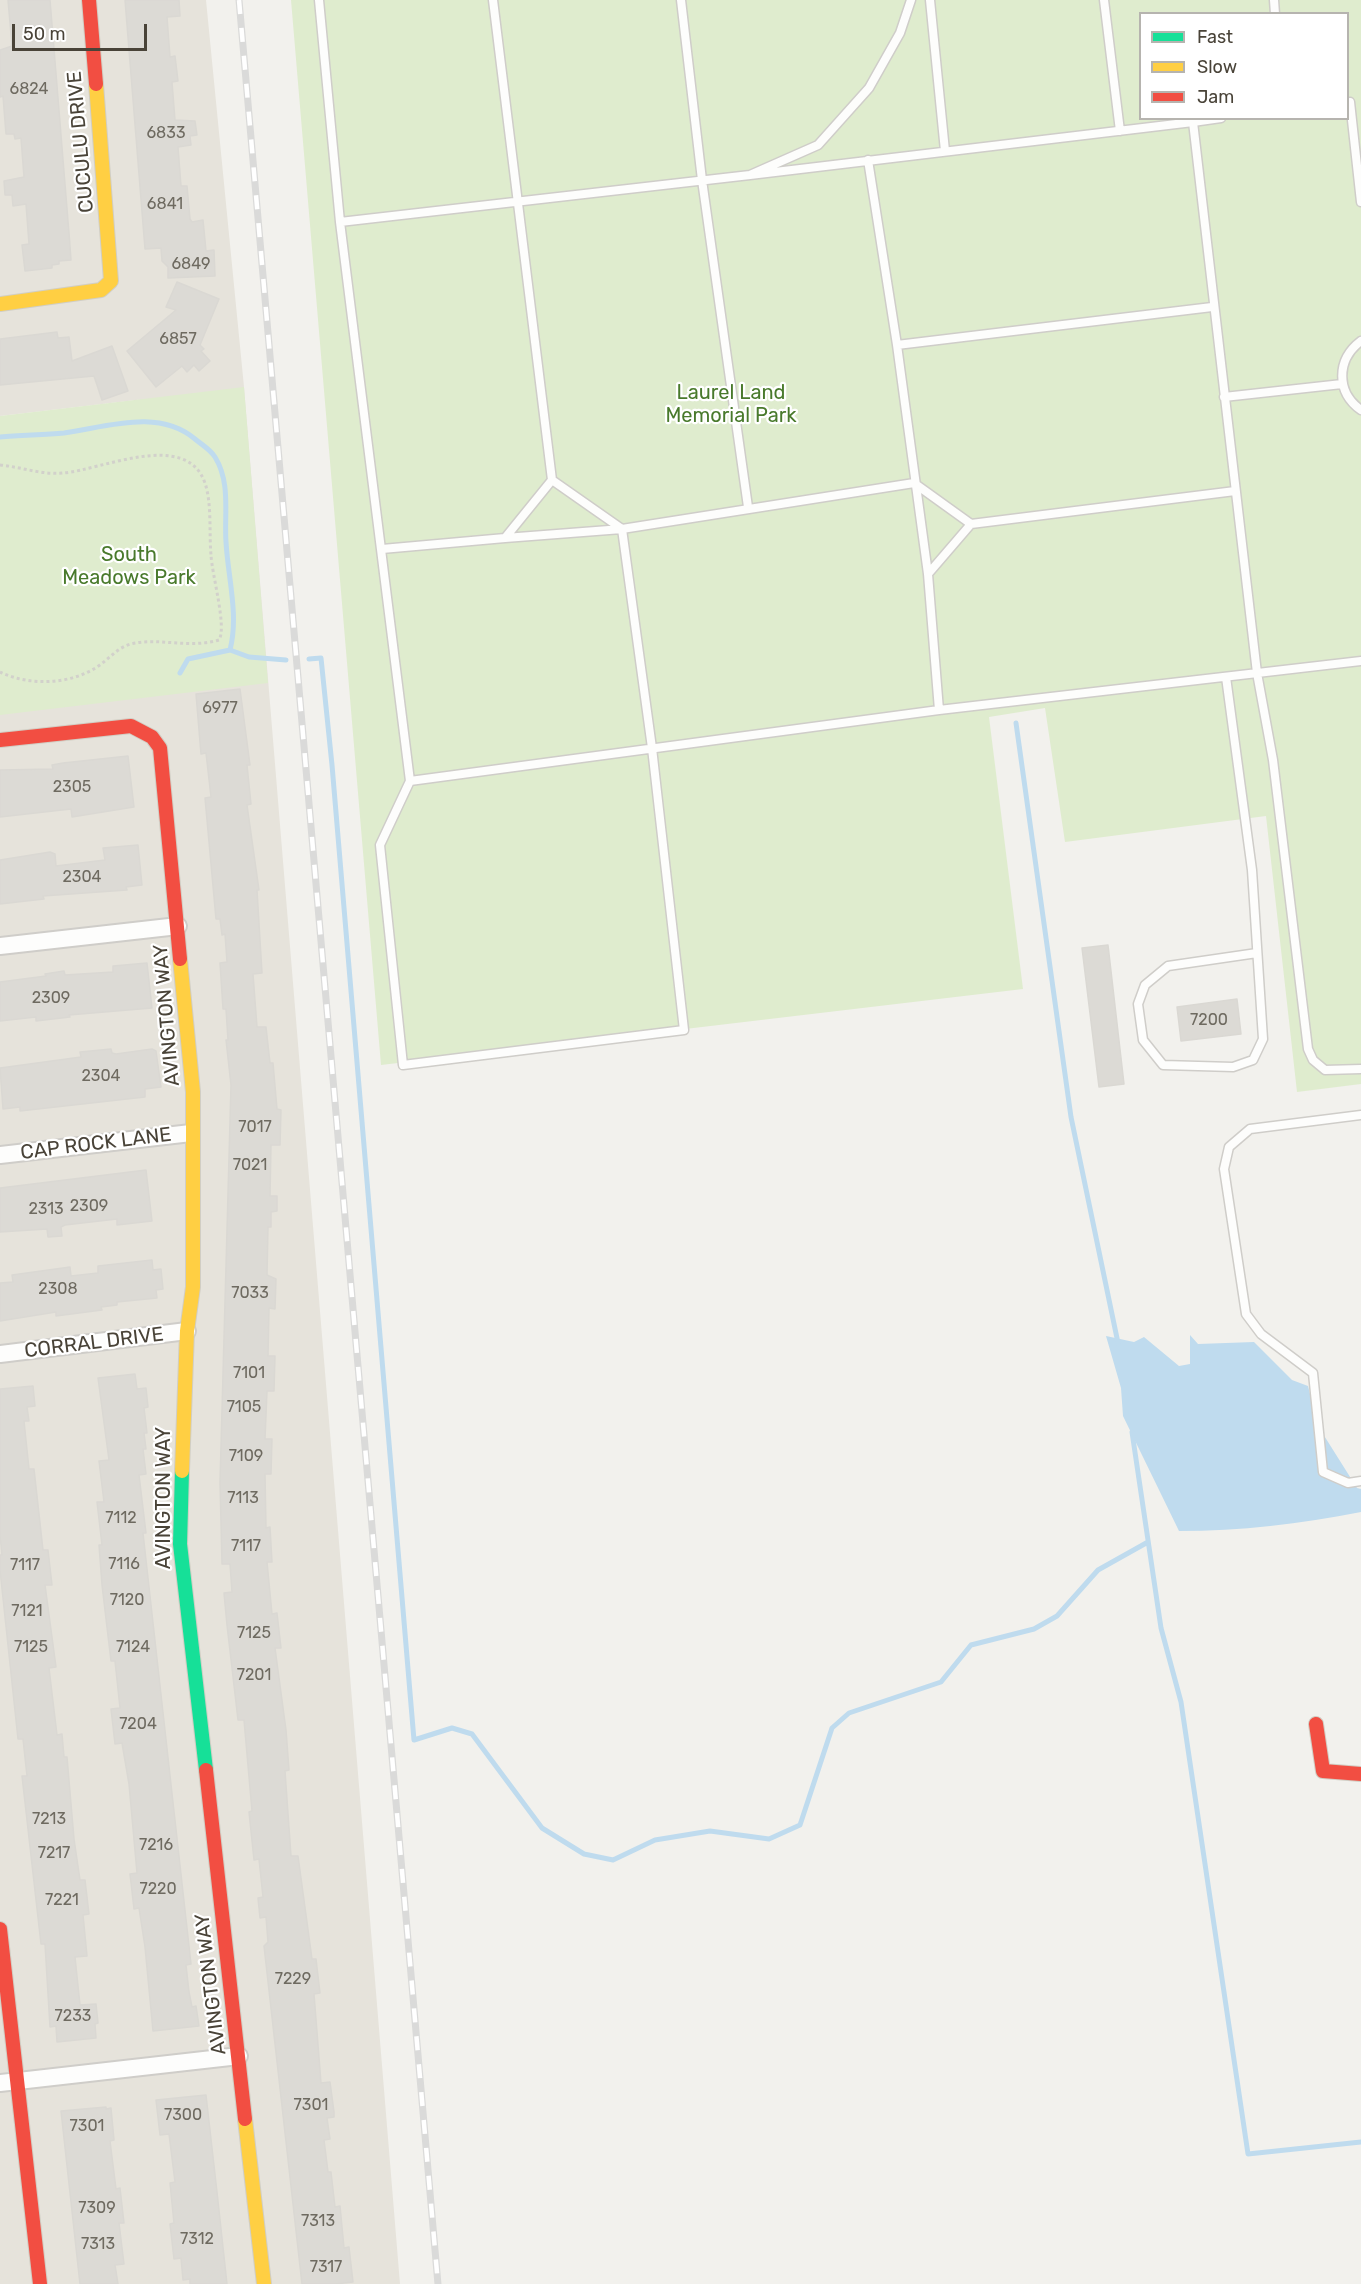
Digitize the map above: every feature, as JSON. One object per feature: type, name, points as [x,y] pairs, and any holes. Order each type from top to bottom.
[{"type":"street","name":"CUCULU DRIVE","points":[[0,304],[101,290],[111,281],[89,0]]},
{"type":"street","name":"AVINGTON WAY","points":[[0,740],[130,726],[152,737],[160,748],[194,1092],[191,1133],[193,1287],[187,1331],[180,1544],[264,2284]]},
{"type":"street","points":[[0,946],[178,926]]},
{"type":"street","name":"CAP ROCK LANE","points":[[0,1155],[191,1133]]},
{"type":"street","name":"CORRAL DRIVE","points":[[0,1354],[187,1331]]},
{"type":"street","points":[[1316,1724],[1323,1771],[1361,1774]]},
{"type":"street","points":[[0,1929],[8,2082],[40,2284]]},
{"type":"street","points":[[8,2082],[239,2056]]},
{"type":"lane","points":[[319,0],[340,222],[410,781],[380,845],[404,1065],[684,1030],[652,748],[622,528],[552,480]]},
{"type":"lane","points":[[493,0],[552,480],[505,538]]},
{"type":"lane","points":[[681,0],[702,180],[748,507]]},
{"type":"lane","points":[[750,175],[818,145],[869,88],[900,33],[911,0]]},
{"type":"lane","points":[[930,0],[945,151]]},
{"type":"lane","points":[[1104,0],[1120,131]]},
{"type":"lane","points":[[1361,101],[1349,103],[1361,202]]},
{"type":"lane","points":[[340,222],[1206,120]]},
{"type":"lane","points":[[1192,122],[1212,307],[1257,673],[1273,760],[1308,1049],[1313,1060],[1325,1070],[1361,1069]]},
{"type":"lane","points":[[868,160],[897,345],[928,574],[939,710]]},
{"type":"lane","points":[[897,345],[1212,307]]},
{"type":"lane","points":[[1361,341],[1345,358],[1342,384],[1346,395],[1361,410]]},
{"type":"lane","points":[[1224,397],[1342,384]]},
{"type":"lane","points":[[382,549],[622,528],[914,483],[970,524]]},
{"type":"lane","points":[[928,574],[970,524],[1235,491]]},
{"type":"lane","points":[[410,781],[939,710],[1361,661]]},
{"type":"lane","points":[[1226,677],[1252,870],[1263,1039],[1253,1060],[1233,1067],[1163,1065],[1143,1040],[1138,1004],[1145,984],[1168,966],[1257,953]]},
{"type":"lane","points":[[1361,1115],[1250,1129],[1229,1147],[1224,1169],[1246,1314],[1261,1334],[1313,1373],[1323,1472],[1348,1483],[1361,1481]]},
{"type":"path","points":[[0,465],[40,473],[63,474],[167,454],[193,464],[206,485],[212,575],[222,622],[222,634],[219,640],[195,645],[135,643],[123,646],[96,668],[59,680],[18,681],[0,672]]},
{"type":"shaded area","points":[[0,0],[206,0],[244,387],[400,2284],[0,2284],[0,418],[145,399],[0,416]]},
{"type":"green space","name":"Laurel Land Memorial Park","points":[[291,0],[1361,0],[1361,1084],[1297,1092],[1266,816],[1065,842],[1045,708],[989,717],[1023,989],[381,1065]]},
{"type":"green space","name":"South Meadows Park","points":[[244,387],[268,683],[0,715],[0,416]]},
{"type":"water","points":[[1190,1335],[1198,1344],[1254,1342],[1292,1380],[1308,1386],[1318,1426],[1357,1488],[1361,1489],[1361,1512],[1270,1526],[1179,1531],[1123,1416],[1121,1388],[1106,1336],[1134,1342],[1144,1337],[1179,1366],[1190,1364]]},
{"type":"building","points":[[8,0],[50,0],[71,260],[59,261],[59,264],[52,265],[52,268],[25,271],[22,245],[29,244],[26,204],[13,206],[12,195],[5,195],[4,181],[24,177],[21,138],[15,139],[14,134],[6,134],[3,96],[0,97],[0,50],[12,46]]},
{"type":"building","points":[[125,0],[179,0],[180,16],[167,17],[170,57],[175,56],[178,81],[172,82],[175,120],[195,121],[197,135],[190,136],[191,145],[178,147],[181,186],[187,186],[190,219],[192,222],[203,220],[206,251],[214,250],[215,276],[168,278],[168,267],[162,261],[161,248],[145,249]]},
{"type":"building","points":[[177,282],[219,299],[200,345],[204,349],[201,351],[210,361],[199,371],[194,365],[187,372],[182,366],[156,387],[127,351],[176,310],[166,307]]},
{"type":"building","points":[[57,332],[58,338],[69,337],[72,361],[112,346],[128,391],[102,400],[94,376],[0,385],[0,339]]},
{"type":"building","points":[[240,689],[250,765],[247,765],[251,804],[247,805],[259,890],[257,890],[262,973],[253,974],[257,1027],[266,1027],[270,1063],[273,1063],[277,1109],[281,1110],[280,1145],[271,1145],[270,1196],[277,1196],[277,1211],[271,1212],[271,1227],[268,1227],[267,1275],[276,1279],[275,1309],[269,1308],[268,1356],[275,1356],[274,1391],[267,1391],[265,1439],[272,1439],[271,1474],[265,1474],[266,1528],[270,1527],[272,1562],[267,1562],[272,1614],[277,1613],[281,1648],[275,1648],[286,1730],[289,1770],[285,1771],[291,1856],[298,1856],[312,1959],[316,1959],[320,1993],[314,1994],[321,2083],[330,2082],[334,2112],[334,2117],[327,2118],[330,2139],[324,2140],[335,2207],[340,2206],[344,2248],[349,2247],[353,2282],[335,2284],[302,2284],[264,1946],[268,1942],[266,1917],[260,1918],[258,1898],[263,1897],[259,1859],[254,1860],[249,1812],[252,1811],[244,1720],[238,1720],[227,1625],[224,1593],[232,1592],[230,1564],[222,1564],[220,1482],[231,1085],[226,1040],[228,1040],[226,1009],[223,1009],[220,963],[227,962],[225,934],[222,935],[220,919],[216,919],[205,798],[211,797],[206,753],[201,754],[196,694]]},
{"type":"building","points":[[128,756],[134,807],[72,817],[71,809],[0,817],[0,770],[53,769],[52,765],[63,763]]},
{"type":"building","points":[[138,845],[142,885],[126,887],[127,890],[43,896],[44,899],[0,904],[0,860],[50,852],[55,854],[56,866],[105,860],[103,848]]},
{"type":"building","points":[[1108,945],[1124,1084],[1099,1087],[1082,948]]},
{"type":"building","points":[[147,963],[152,1008],[69,1015],[70,1017],[36,1021],[36,1017],[0,1021],[0,982],[46,976],[45,974],[64,971],[65,975],[113,972],[113,966]]},
{"type":"building","points":[[1237,999],[1241,1034],[1181,1041],[1177,1007]]},
{"type":"building","points":[[111,1049],[112,1053],[116,1054],[152,1049],[156,1051],[161,1087],[145,1089],[145,1097],[20,1111],[20,1107],[3,1109],[0,1068],[81,1057],[80,1052]]},
{"type":"building","points":[[146,1170],[152,1221],[117,1225],[117,1219],[65,1225],[61,1227],[62,1236],[48,1237],[47,1229],[0,1232],[0,1188]]},
{"type":"building","points":[[152,1260],[153,1270],[161,1269],[163,1289],[156,1290],[157,1298],[117,1302],[117,1305],[101,1307],[102,1310],[56,1316],[56,1312],[0,1321],[0,1283],[13,1282],[12,1275],[70,1267],[71,1276],[98,1273],[98,1266]]},
{"type":"building","points":[[135,1374],[137,1389],[146,1388],[148,1407],[144,1408],[147,1433],[144,1433],[146,1449],[143,1449],[146,1474],[139,1475],[146,1533],[143,1533],[191,1964],[186,1965],[189,1992],[192,2007],[196,2006],[199,2026],[153,2031],[145,1947],[139,1908],[134,1909],[130,1874],[137,1873],[129,1784],[122,1743],[115,1744],[111,1709],[120,1708],[115,1661],[111,1661],[102,1585],[99,1545],[102,1545],[97,1502],[104,1502],[99,1461],[109,1460],[98,1378]]},
{"type":"building","points":[[33,1386],[35,1406],[27,1407],[29,1421],[24,1421],[29,1469],[34,1469],[43,1550],[48,1550],[52,1585],[45,1585],[56,1667],[49,1668],[57,1735],[62,1734],[64,1757],[67,1757],[74,1839],[80,1880],[85,1880],[89,1914],[83,1915],[87,1956],[75,1957],[80,2005],[96,2004],[98,2023],[95,2024],[96,2038],[57,2042],[56,2026],[50,2027],[45,1944],[41,1944],[22,1776],[27,1776],[23,1739],[18,1739],[0,1570],[0,1555],[2,1555],[0,1389]]},
{"type":"building","points":[[206,2095],[227,2284],[190,2284],[190,2279],[183,2280],[181,2258],[174,2259],[170,2224],[174,2223],[170,2183],[175,2182],[169,2134],[160,2135],[156,2100]]},
{"type":"building","points":[[106,2107],[106,2109],[111,2108],[114,2140],[110,2141],[116,2189],[120,2188],[124,2223],[119,2223],[124,2264],[115,2265],[118,2284],[80,2284],[61,2111]]},
{"type":"waterway","points":[[0,437],[64,433],[115,424],[149,422],[165,424],[181,430],[208,449],[220,467],[225,488],[226,542],[233,610],[230,650]]},
{"type":"waterway","points":[[180,673],[188,659],[230,650],[249,657],[286,660]]},
{"type":"waterway","points":[[309,659],[321,658],[332,765],[414,1740],[452,1728],[472,1734],[542,1828],[584,1854],[613,1860],[655,1840],[710,1831],[769,1839],[800,1825],[832,1728],[849,1713],[941,1682],[971,1645],[1034,1629],[1057,1616],[1098,1570],[1148,1542]]},
{"type":"waterway","points":[[1016,723],[1071,1117],[1118,1343]]},
{"type":"waterway","points":[[1132,1432],[1161,1628],[1181,1702],[1248,2154],[1361,2142]]},
{"type":"railway","points":[[239,0],[438,2284]]},
{"type":"traffic: fast","points":[[182,1471],[180,1544],[206,1770]]},
{"type":"traffic: slow","points":[[0,304],[101,290],[111,281],[96,84]]},
{"type":"traffic: slow","points":[[180,959],[193,1092],[193,1287],[187,1331],[182,1471]]},
{"type":"traffic: slow","points":[[245,2119],[264,2284]]},
{"type":"traffic: jam","points":[[89,0],[96,84]]},
{"type":"traffic: jam","points":[[0,740],[131,726],[152,737],[160,748],[180,959]]},
{"type":"traffic: jam","points":[[1316,1724],[1323,1771],[1361,1774]]},
{"type":"traffic: jam","points":[[206,1770],[245,2119]]},
{"type":"traffic: jam","points":[[0,1929],[40,2284]]}]
